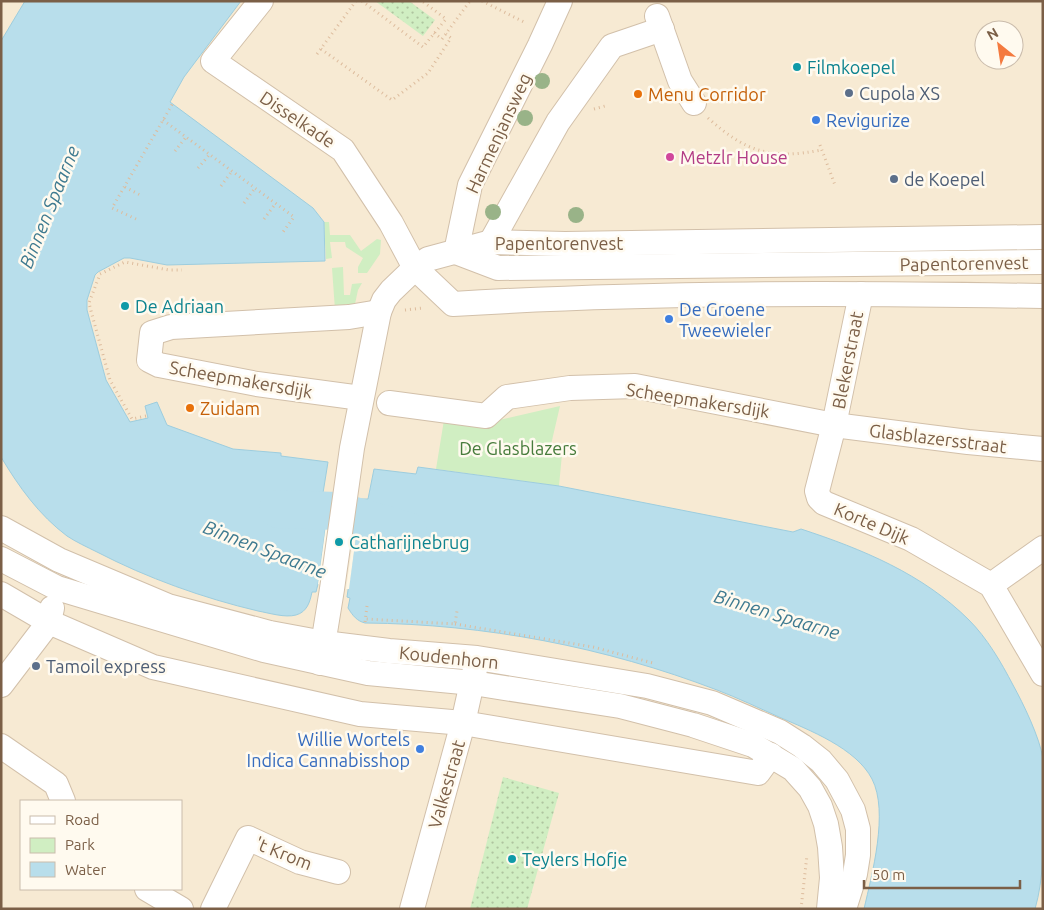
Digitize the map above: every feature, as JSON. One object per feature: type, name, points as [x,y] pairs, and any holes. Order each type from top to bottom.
[{"type":"street","name":"Disselkade","points":[[261,1],[213,61],[343,150],[390,223],[415,268]]},
{"type":"street","name":"Harmenjansweg","points":[[456,252],[470,185],[560,1]]},
{"type":"street","points":[[491,242],[558,122],[612,46],[659,23],[680,81],[694,102]]},
{"type":"street","name":"Papentorenvest","points":[[456,252],[491,242],[565,244],[1043,237]]},
{"type":"street","points":[[322,653],[361,398],[379,312],[384,300],[391,291],[415,268],[428,259],[456,252]]},
{"type":"street","name":"Papentorenvest","points":[[456,252],[498,268],[1043,262]]},
{"type":"street","points":[[415,268],[453,304]]},
{"type":"street","name":"Papentorenvest","points":[[453,304],[675,295],[861,294],[1043,296]]},
{"type":"street","name":"Blekerstraat","points":[[834,426],[861,294]]},
{"type":"street","name":"Scheepmakersdijk","points":[[361,398],[257,384],[159,365],[149,360],[152,333],[171,327],[349,317],[379,312]]},
{"type":"street","name":"Scheepmakersdijk","points":[[389,403],[486,416],[507,397],[570,388],[634,386],[834,426]]},
{"type":"street","name":"Glasblazersstraat","points":[[834,426],[1043,449]]},
{"type":"street","name":"Korte Dijk","points":[[834,426],[817,492],[819,498],[824,503],[911,539],[990,585]]},
{"type":"street","name":"Koudenhorn","points":[[1,528],[59,560],[168,606],[270,633],[368,673],[473,683],[620,706],[754,744],[793,769],[810,788],[820,806],[826,824],[832,878],[829,909]]},
{"type":"street","points":[[1043,548],[990,585],[1043,674]]},
{"type":"street","name":"Koudenhorn","points":[[1,559],[57,588],[264,650],[322,653],[389,651],[477,658],[647,686],[712,704],[780,732],[821,761],[837,780],[853,810],[858,829],[858,855],[855,874],[844,909]]},
{"type":"street","points":[[1,685],[49,622],[57,588],[59,560]]},
{"type":"street","points":[[1,594],[49,622],[153,667],[360,714],[463,723],[758,773],[771,754]]},
{"type":"street","name":"Valkestraat","points":[[412,909],[463,723],[477,658]]},
{"type":"street","points":[[1,746],[56,784],[63,800]]},
{"type":"street","name":"'t Krom","points":[[214,909],[248,838],[300,862],[338,872]]},
{"type":"street","points":[[150,890],[181,909]]},
{"type":"path","points":[[317,54],[356,1]]},
{"type":"path","points":[[362,1],[423,47],[446,19],[422,1]]},
{"type":"path","points":[[434,33],[442,39],[470,1]]},
{"type":"path","points":[[482,1],[546,33]]},
{"type":"path","points":[[321,49],[392,100],[428,72],[451,38],[446,34]]},
{"type":"path","points":[[694,102],[721,129],[747,146],[765,153],[781,155],[803,154],[821,150]]},
{"type":"path","points":[[136,219],[112,208],[173,103]]},
{"type":"path","points":[[163,120],[294,217],[283,232]]},
{"type":"path","points":[[174,151],[186,137]]},
{"type":"path","points":[[820,146],[835,185]]},
{"type":"path","points":[[198,168],[210,154]]},
{"type":"path","points":[[221,186],[232,171]]},
{"type":"path","points":[[125,187],[142,196]]},
{"type":"path","points":[[244,203],[255,188]]},
{"type":"path","points":[[264,219],[276,203]]},
{"type":"path","points":[[146,416],[132,419],[110,380],[89,303],[100,274],[125,262],[169,270],[182,270]]},
{"type":"path","points":[[379,312],[453,304]]},
{"type":"path","points":[[367,606],[365,622],[366,619],[455,624],[593,647],[659,665]]},
{"type":"path","points":[[455,624],[458,611]]},
{"type":"path","points":[[800,909],[807,853]]},
{"type":"shaded area","points":[[1,1],[1043,1],[1043,909],[1,909]]},
{"type":"green space","points":[[375,1],[409,1],[435,20],[423,36]]},
{"type":"green space","points":[[324,222],[329,222],[330,235],[350,235],[361,251],[377,239],[381,240],[380,254],[367,273],[358,273],[358,267],[363,258],[346,247],[345,242],[330,242],[332,258],[326,259]]},
{"type":"green space","points":[[343,267],[344,295],[350,295],[352,284],[362,283],[358,290],[355,304],[345,304],[345,310],[335,310],[332,268]]},
{"type":"green space","name":"De Glasblazers","points":[[560,406],[550,449],[562,454],[559,486],[436,469],[444,420],[477,425]]},
{"type":"green space","name":"Teylers Hofje","points":[[503,777],[559,793],[527,909],[470,909]]},
{"type":"water","points":[[25,1],[241,1],[184,77],[170,102],[313,208],[324,222],[325,261],[167,265],[124,258],[95,275],[87,300],[87,310],[106,380],[130,422],[148,418],[145,406],[157,402],[167,425],[233,449],[281,453],[281,456],[328,462],[323,493],[330,495],[318,584],[316,592],[312,592],[307,606],[300,614],[287,616],[272,614],[237,606],[196,593],[155,579],[78,542],[67,536],[47,519],[22,490],[1,457],[1,41]]},
{"type":"water","points":[[418,467],[559,486],[793,532],[801,529],[869,554],[912,576],[932,589],[969,620],[988,642],[1017,692],[1038,741],[1043,759],[1043,851],[1040,886],[1035,909],[864,909],[875,861],[879,825],[877,793],[872,779],[855,758],[831,741],[733,696],[675,675],[588,650],[500,633],[410,624],[365,623],[357,619],[348,608],[350,598],[347,597],[361,499],[368,499],[374,469],[416,474]]},
{"type":"pier","points":[[333,494],[320,585],[318,584],[330,495]]},
{"type":"pier","points":[[359,498],[361,499],[349,589],[346,589]]},
{"type":"waterway","name":"Binnen Spaarne","points":[[278,509],[337,511],[408,531]]},
{"type":"place","name":"Filmkoepel","points":[[797,67]]},
{"type":"place","name":"Cupola XS","points":[[849,93]]},
{"type":"place","name":"Menu Corridor","points":[[638,94]]},
{"type":"place","name":"Revigurize","points":[[816,120]]},
{"type":"place","name":"Metzlr House","points":[[670,157]]},
{"type":"place","name":"de Koepel","points":[[894,179]]},
{"type":"place","name":"De Adriaan","points":[[125,306]]},
{"type":"place","name":"De Groene Tweewieler","points":[[669,319]]},
{"type":"place","name":"Zuidam","points":[[190,408]]},
{"type":"place","name":"Catharijnebrug","points":[[339,542]]},
{"type":"place","name":"Tamoil express","points":[[36,666]]},
{"type":"place","name":"Willie Wortels Indica Cannabisshop","points":[[420,749]]},
{"type":"place","name":"Teylers Hofje","points":[[512,859]]}]
